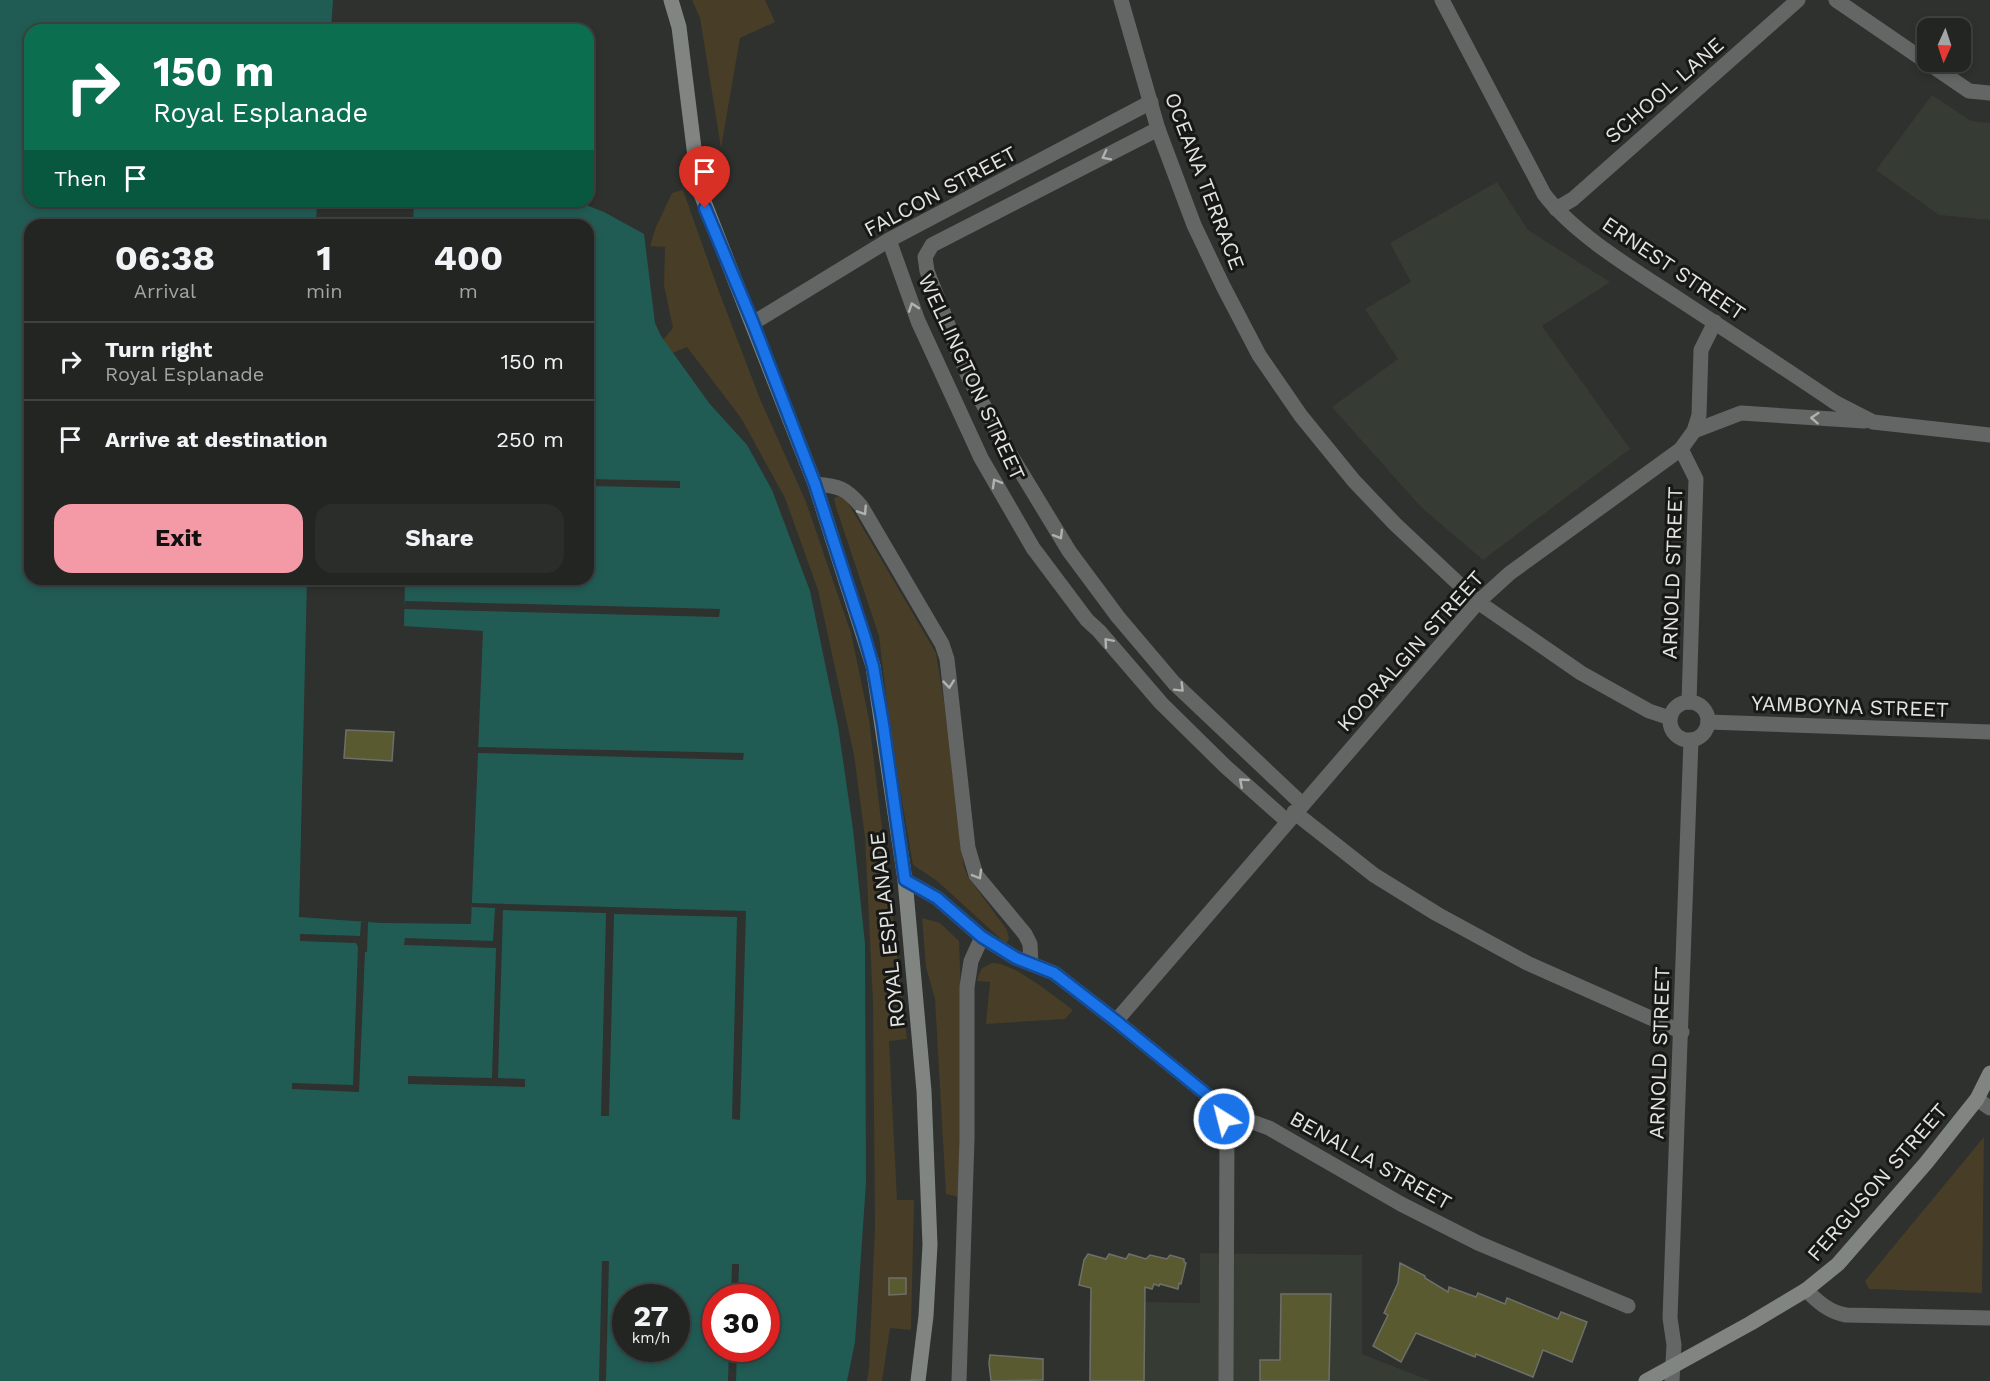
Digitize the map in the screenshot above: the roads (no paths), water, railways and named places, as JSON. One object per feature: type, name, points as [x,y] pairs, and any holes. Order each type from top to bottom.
[{"type":"street","name":"ROYAL ESPLANADE","points":[[671,0],[679,27],[699,189],[815,484],[873,666],[905,880],[924,1091],[930,1245],[926,1316],[918,1381]]},
{"type":"street","name":"OCEANA TERRACE","points":[[1121,0],[1158,129],[1194,225],[1259,355],[1301,416],[1354,481],[1395,524],[1478,602],[1581,673],[1658,716],[1670,718]]},
{"type":"street","name":"ERNEST STREET","points":[[1442,0],[1544,194],[1556,209],[1578,229],[1631,268],[1836,403],[1873,422],[1990,435]]},
{"type":"street","name":"SCHOOL LANE","points":[[1556,209],[1573,199],[1798,0]]},
{"type":"street","points":[[1836,0],[1969,91],[1990,93]]},
{"type":"street","name":"FALCON STREET","points":[[753,323],[890,240],[1150,102]]},
{"type":"street","name":"WELLINGTON STREET","points":[[1158,129],[932,245],[925,257],[927,271],[968,376],[1008,449],[1069,551],[1118,617],[1174,683],[1294,812]]},
{"type":"street","name":"WELLINGTON STREET","points":[[890,240],[918,321],[976,447],[1033,548],[1087,620],[1161,703],[1226,767],[1294,812],[1374,875],[1437,914],[1527,963],[1682,1032]]},
{"type":"street","name":"KOORALGIN STREET","points":[[1116,1021],[1294,812],[1478,602],[1510,573],[1681,449],[1694,431],[1699,415],[1701,350],[1715,322]]},
{"type":"street","points":[[1694,431],[1741,413],[1873,422]]},
{"type":"street","name":"ARNOLD STREET","points":[[1681,449],[1696,479],[1689,702]]},
{"type":"street","points":[[815,484],[833,486],[850,493],[942,644],[947,659],[968,848],[976,875],[1025,934],[1030,944],[1031,964]]},
{"type":"street","points":[[1689,702],[1702,707],[1708,722],[1704,733],[1691,740],[1680,738],[1675,734],[1670,725],[1670,718],[1676,707],[1689,702]]},
{"type":"street","name":"YAMBOYNA STREET","points":[[1708,722],[1990,732]]},
{"type":"street","name":"ARNOLD STREET","points":[[1672,1374],[1674,1345],[1670,1318],[1691,740]]},
{"type":"street","name":"BENALLA STREET","points":[[905,880],[937,898],[982,937],[1016,958],[1054,973],[1222,1107],[1244,1119],[1269,1128],[1401,1204],[1478,1243],[1628,1306]]},
{"type":"street","points":[[959,1381],[967,1139],[967,987],[971,961],[982,937]]},
{"type":"street","name":"FERGUSON STREET","points":[[1646,1381],[1672,1374],[1806,1290],[1838,1264],[1926,1163],[1977,1099],[1990,1073]]},
{"type":"street","points":[[1977,1099],[1990,1108]]},
{"type":"street","points":[[1222,1107],[1227,1131],[1226,1381]]},
{"type":"street","points":[[1806,1290],[1818,1303],[1846,1315],[1990,1318]]},
{"type":"water","points":[[0,0],[333,0],[331,24],[24,24],[24,207],[317,207],[316,219],[24,219],[24,585],[307,585],[299,917],[381,923],[471,924],[483,631],[404,626],[405,585],[594,585],[594,219],[413,219],[414,207],[591,207],[644,234],[655,323],[661,336],[709,403],[747,445],[772,490],[810,591],[838,726],[853,829],[865,944],[866,1183],[855,1342],[847,1381],[0,1381]]}]
